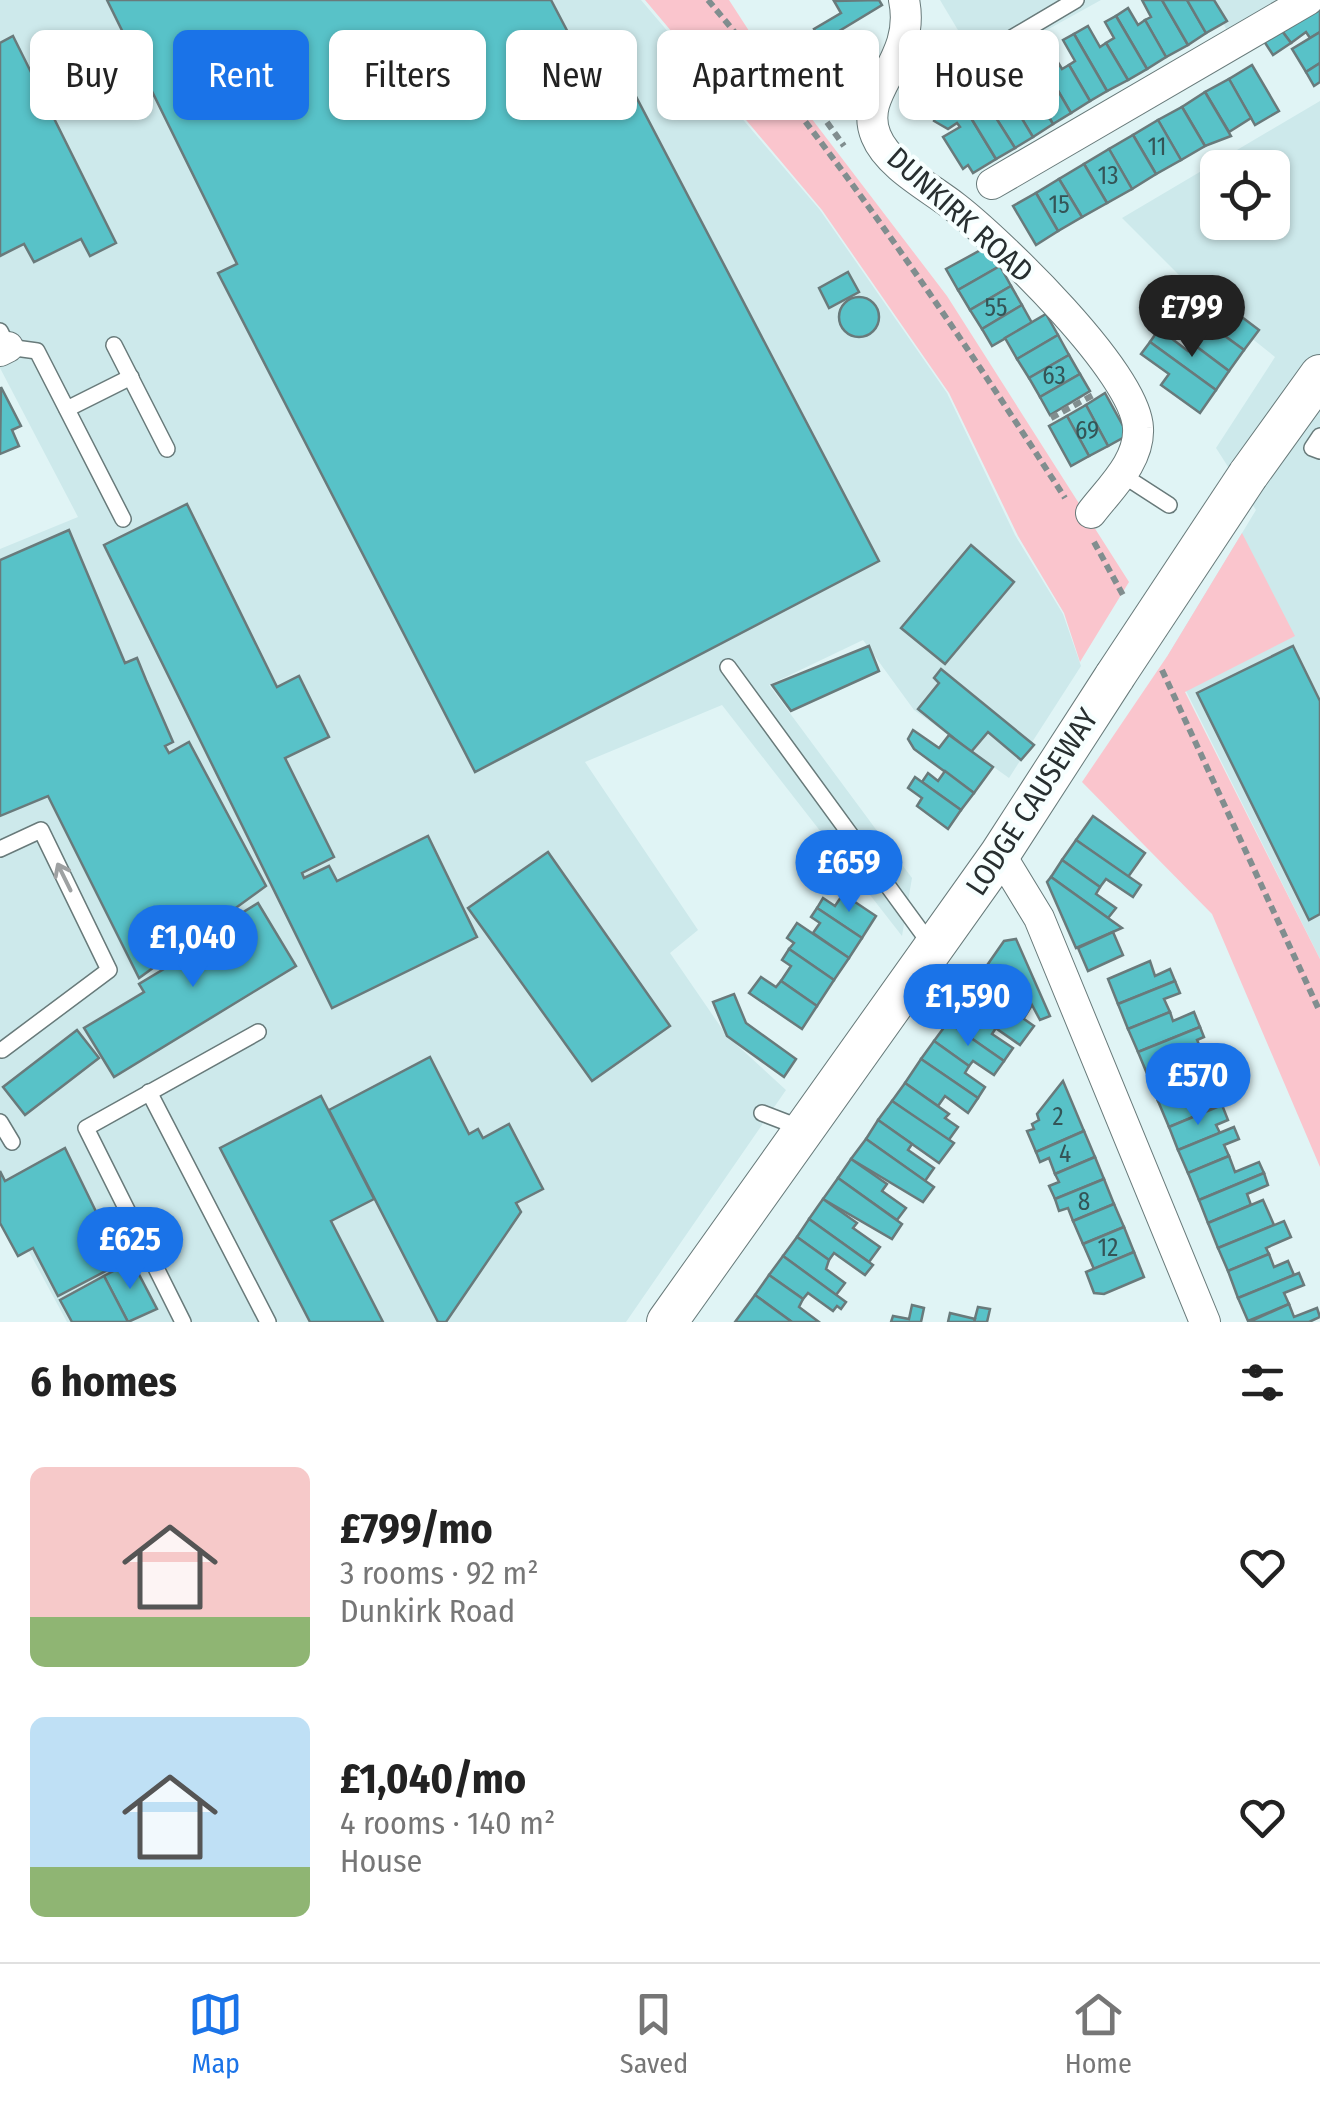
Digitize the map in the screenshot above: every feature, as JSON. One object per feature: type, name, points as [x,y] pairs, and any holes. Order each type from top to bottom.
[{"type":"main road","name":"LODGE CAUSEWAY","points":[[667,1322],[1000,854],[1248,475],[1320,374]]},
{"type":"street","name":"DUNKIRK ROAD","points":[[904,0],[907,22],[902,49],[874,102],[876,137],[893,159],[1018,259],[1118,381],[1136,415],[1136,446],[1121,474],[1082,516]]},
{"type":"street","points":[[992,184],[1308,0]]},
{"type":"street","points":[[1000,854],[1039,918],[1205,1322]]},
{"type":"lane","points":[[1025,30],[1076,0]]},
{"type":"lane","points":[[3,343],[38,351],[123,519]]},
{"type":"lane","points":[[114,345],[167,449]]},
{"type":"lane","points":[[67,409],[131,377]]},
{"type":"lane","points":[[1320,436],[1312,448],[1320,451]]},
{"type":"lane","points":[[1121,474],[1169,504]]},
{"type":"lane","points":[[728,668],[933,948]]},
{"type":"lane","points":[[0,850],[41,830],[110,970],[1,1049]]},
{"type":"lane","points":[[183,1322],[86,1128],[258,1032]]},
{"type":"lane","points":[[149,1092],[268,1322]]},
{"type":"lane","points":[[762,1113],[804,1129]]},
{"type":"lane","points":[[0,1122],[12,1142]]},
{"type":"path","points":[[708,0],[732,30]]},
{"type":"path","points":[[805,120],[944,309],[1082,516],[1126,601]]},
{"type":"path","points":[[826,120],[848,150],[876,137]]},
{"type":"path","points":[[1051,418],[1118,381]]},
{"type":"path","points":[[1152,652],[1320,1012]]},
{"type":"shaded area","points":[[0,0],[641,0],[667,30],[657,30],[657,120],[743,120],[820,210],[947,393],[1015,535],[1063,614],[1081,666],[1009,778],[914,710],[863,640],[769,685],[912,878],[902,936],[722,705],[585,762],[698,930],[670,953],[727,1036],[786,1090],[626,1322],[67,1322],[0,1198],[0,549],[78,517],[0,368]]},
{"type":"shaded area","points":[[645,0],[729,0],[748,30],[670,30]]},
{"type":"shaded area","points":[[940,0],[1101,0],[1047,30],[958,30]]},
{"type":"shaded area","points":[[1211,0],[1312,0],[1233,42]]},
{"type":"shaded area","points":[[1320,101],[1320,959],[1168,655],[1256,510],[1216,448],[1275,357],[1206,302],[1122,218],[1200,172],[1200,240],[1290,240],[1290,150],[1237,150]]},
{"type":"shaded area","points":[[746,120],[813,120],[947,296],[1129,582],[1080,662],[1064,613],[1018,536],[949,393],[822,210]]},
{"type":"shaded area","points":[[1242,533],[1295,636],[1185,692],[1320,959],[1320,1167],[1212,914],[1082,782],[1168,655]]},
{"type":"building","points":[[107,0],[551,0],[567,30],[506,30],[506,120],[637,120],[637,98],[879,561],[475,772],[218,273],[237,264],[153,93],[153,30],[122,30]]},
{"type":"building","points":[[879,0],[882,5],[841,30],[815,30],[841,13],[834,1]]},
{"type":"building","points":[[1142,0],[1162,0],[1188,45],[1166,57],[1145,20],[1151,17]]},
{"type":"building","points":[[1162,0],[1187,0],[1206,33],[1188,45]]},
{"type":"building","points":[[1187,0],[1214,0],[1227,21],[1206,33]]},
{"type":"building","points":[[1320,1],[1320,32],[1310,38],[1306,32],[1291,43],[1279,27]]},
{"type":"building","points":[[1128,8],[1138,25],[1145,20],[1166,57],[1147,69],[1116,16]]},
{"type":"building","points":[[1116,16],[1147,69],[1128,80],[1106,43],[1114,38],[1105,22]]},
{"type":"building","points":[[1088,26],[1100,47],[1106,43],[1128,80],[1107,91],[1074,34]]},
{"type":"building","points":[[1279,27],[1291,43],[1273,55],[1262,38]]},
{"type":"building","points":[[1320,32],[1320,63],[1306,72],[1292,49]]},
{"type":"building","points":[[1074,34],[1107,91],[1090,101],[1069,65],[1075,61],[1063,40]]},
{"type":"building","points":[[13,36],[30,70],[30,120],[55,120],[116,243],[90,256],[81,239],[34,262],[24,244],[0,256],[0,43]]},
{"type":"building","points":[[1320,63],[1320,82],[1314,86],[1306,72]]},
{"type":"building","points":[[1059,64],[1062,69],[1069,65],[1090,101],[1071,113],[1059,92]]},
{"type":"building","points":[[1252,65],[1279,111],[1255,125],[1229,79]]},
{"type":"building","points":[[1229,79],[1251,118],[1229,132],[1205,92]]},
{"type":"building","points":[[1059,92],[1071,113],[1053,124],[1051,120],[1059,120]]},
{"type":"building","points":[[1205,92],[1231,136],[1205,146],[1182,107]]},
{"type":"building","points":[[1182,107],[1205,146],[1181,160],[1158,120]]},
{"type":"building","points":[[972,120],[996,159],[973,173],[968,165],[963,169],[943,137],[960,127],[957,123],[948,129],[934,121]]},
{"type":"building","points":[[972,120],[997,120],[1015,148],[996,159]]},
{"type":"building","points":[[997,120],[1023,120],[1033,137],[1015,148]]},
{"type":"building","points":[[1023,120],[1051,120],[1053,124],[1033,137]]},
{"type":"building","points":[[1158,120],[1181,160],[1156,174],[1133,135]]},
{"type":"building","points":[[1133,135],[1156,174],[1132,189],[1109,149]]},
{"type":"building","points":[[1109,149],[1132,189],[1107,203],[1084,164]]},
{"type":"building","points":[[1084,164],[1107,203],[1082,217],[1059,179]]},
{"type":"building","points":[[1059,179],[1082,217],[1058,231],[1036,193]]},
{"type":"building","points":[[1036,193],[1058,231],[1036,245],[1013,206]]},
{"type":"building","points":[[988,246],[1000,266],[958,290],[946,269]]},
{"type":"building","points":[[1000,266],[1011,286],[970,310],[958,290]]},
{"type":"building","points":[[848,272],[859,292],[829,308],[819,288]]},
{"type":"building","points":[[1011,286],[1022,305],[982,329],[970,310]]},
{"type":"building","points":[[1189,293],[1215,312],[1222,302],[1259,330],[1244,350],[1181,304]]},
{"type":"building","points":[[859,297],[873,303],[879,317],[873,331],[859,337],[845,331],[839,317],[845,303]]},
{"type":"building","points":[[1181,304],[1244,350],[1229,371],[1193,344],[1198,337],[1171,318]]},
{"type":"building","points":[[1022,305],[1032,323],[992,346],[982,329]]},
{"type":"building","points":[[1046,314],[1058,335],[1017,359],[1005,338]]},
{"type":"building","points":[[1159,329],[1188,351],[1193,344],[1229,371],[1216,390],[1150,342]]},
{"type":"building","points":[[1058,335],[1069,355],[1029,378],[1017,359]]},
{"type":"building","points":[[1150,342],[1216,390],[1200,413],[1161,385],[1169,374],[1141,354]]},
{"type":"building","points":[[1069,355],[1080,374],[1040,397],[1029,378]]},
{"type":"building","points":[[1080,374],[1090,391],[1050,415],[1040,397]]},
{"type":"building","points":[[1,387],[21,426],[12,430],[19,446],[0,454]]},
{"type":"building","points":[[1105,393],[1128,435],[1108,446],[1086,405]]},
{"type":"building","points":[[1086,405],[1108,446],[1089,456],[1067,416]]},
{"type":"building","points":[[1067,416],[1089,456],[1071,466],[1049,426]]},
{"type":"building","points":[[187,504],[277,687],[299,676],[329,737],[285,758],[334,857],[302,873],[304,878],[329,866],[337,881],[428,836],[477,937],[332,1008],[104,545]]},
{"type":"building","points":[[69,530],[125,663],[137,658],[173,742],[165,746],[169,753],[189,742],[266,886],[139,978],[48,796],[0,816],[0,560]]},
{"type":"building","points":[[971,545],[1014,582],[945,664],[901,628]]},
{"type":"building","points":[[869,646],[879,671],[791,711],[772,685]]},
{"type":"building","points":[[1293,646],[1320,701],[1320,914],[1309,920],[1197,693]]},
{"type":"building","points":[[941,669],[1034,745],[1021,760],[988,732],[971,752],[918,709],[939,683],[934,678]]},
{"type":"building","points":[[913,730],[939,748],[949,735],[993,767],[974,793],[914,749],[908,739]]},
{"type":"building","points":[[945,771],[974,793],[961,810],[922,782],[928,773],[938,781]]},
{"type":"building","points":[[915,777],[961,810],[948,829],[917,806],[922,798],[908,788]]},
{"type":"building","points":[[1093,816],[1145,853],[1128,877],[1076,840]]},
{"type":"building","points":[[1076,840],[1141,885],[1133,897],[1106,879],[1100,887],[1062,860]]},
{"type":"building","points":[[548,852],[670,1026],[592,1081],[468,908]]},
{"type":"building","points":[[1062,860],[1100,887],[1096,894],[1116,908],[1108,918],[1051,877]]},
{"type":"building","points":[[1051,877],[1122,928],[1076,948],[1047,882]]},
{"type":"building","points":[[843,894],[876,916],[862,938],[817,908],[823,898],[835,906]]},
{"type":"building","points":[[258,903],[296,966],[114,1077],[84,1028],[144,992],[139,984],[197,949],[193,943]]},
{"type":"building","points":[[817,908],[862,938],[849,958],[813,933],[820,923],[811,917]]},
{"type":"building","points":[[797,923],[849,958],[834,980],[789,949],[794,943],[787,938]]},
{"type":"building","points":[[1113,932],[1123,955],[1088,971],[1078,948]]},
{"type":"building","points":[[1016,939],[1050,1016],[1040,1020],[1032,1005],[1024,1018],[974,984],[1004,941]]},
{"type":"building","points":[[789,949],[834,980],[817,1006],[781,981],[791,966],[782,960]]},
{"type":"building","points":[[1150,961],[1155,976],[1170,969],[1175,981],[1118,1004],[1108,979]]},
{"type":"building","points":[[761,977],[776,987],[781,981],[817,1006],[802,1029],[749,993]]},
{"type":"building","points":[[1175,981],[1180,993],[1164,999],[1170,1012],[1128,1029],[1118,1004]]},
{"type":"building","points":[[974,984],[1034,1026],[1020,1045],[961,1004]]},
{"type":"building","points":[[734,994],[746,1023],[796,1059],[784,1077],[727,1036],[713,1002]]},
{"type":"building","points":[[961,1004],[996,1028],[992,1034],[1013,1048],[1004,1061],[948,1022]]},
{"type":"building","points":[[1170,1012],[1173,1021],[1194,1012],[1200,1027],[1138,1052],[1128,1029]]},
{"type":"building","points":[[948,1022],[1004,1061],[994,1075],[973,1061],[969,1066],[934,1041]]},
{"type":"building","points":[[1200,1027],[1204,1037],[1197,1040],[1203,1053],[1148,1076],[1138,1052]]},
{"type":"building","points":[[77,1030],[99,1058],[25,1115],[3,1087]]},
{"type":"building","points":[[934,1041],[969,1066],[965,1073],[985,1087],[978,1098],[921,1059]]},
{"type":"building","points":[[1203,1053],[1213,1078],[1158,1101],[1148,1076]]},
{"type":"building","points":[[430,1057],[469,1134],[478,1129],[483,1138],[509,1124],[543,1189],[516,1203],[521,1212],[446,1322],[438,1322],[329,1110]]},
{"type":"building","points":[[921,1059],[978,1098],[968,1113],[945,1096],[938,1106],[905,1083]]},
{"type":"building","points":[[1216,1077],[1227,1103],[1169,1127],[1158,1101]]},
{"type":"building","points":[[1063,1081],[1084,1131],[1036,1152],[1027,1131],[1034,1129],[1032,1124],[1039,1120],[1037,1114]]},
{"type":"building","points":[[905,1083],[949,1114],[945,1118],[958,1127],[948,1141],[892,1101]]},
{"type":"building","points":[[321,1096],[374,1199],[331,1221],[383,1322],[310,1322],[220,1148]]},
{"type":"building","points":[[892,1101],[954,1143],[939,1163],[878,1120]]},
{"type":"building","points":[[1222,1105],[1228,1120],[1216,1125],[1220,1133],[1178,1150],[1169,1127]]},
{"type":"building","points":[[878,1120],[912,1144],[908,1150],[934,1168],[925,1181],[866,1139]]},
{"type":"building","points":[[1234,1127],[1239,1139],[1224,1145],[1229,1156],[1188,1173],[1178,1150]]},
{"type":"building","points":[[1084,1131],[1095,1157],[1055,1174],[1049,1158],[1040,1162],[1036,1152]]},
{"type":"building","points":[[866,1139],[934,1187],[923,1202],[851,1159]]},
{"type":"building","points":[[65,1148],[121,1263],[58,1296],[33,1248],[18,1256],[0,1223],[0,1171],[5,1181]]},
{"type":"building","points":[[1229,1156],[1235,1172],[1259,1162],[1264,1173],[1199,1200],[1188,1173]]},
{"type":"building","points":[[1095,1157],[1104,1179],[1055,1199],[1049,1186],[1059,1182],[1055,1174]]},
{"type":"building","points":[[851,1159],[887,1184],[882,1191],[906,1208],[897,1220],[838,1178]]},
{"type":"building","points":[[1264,1173],[1268,1185],[1247,1194],[1251,1205],[1208,1223],[1199,1200]]},
{"type":"building","points":[[838,1178],[902,1224],[892,1239],[823,1199]]},
{"type":"building","points":[[1104,1179],[1114,1204],[1073,1221],[1068,1208],[1059,1211],[1055,1199]]},
{"type":"building","points":[[823,1199],[857,1223],[853,1228],[880,1247],[869,1262],[809,1219]]},
{"type":"building","points":[[1263,1200],[1274,1225],[1218,1248],[1208,1223]]},
{"type":"building","points":[[1114,1204],[1124,1227],[1083,1244],[1073,1221]]},
{"type":"building","points":[[809,1219],[873,1265],[865,1275],[834,1253],[829,1260],[797,1237]]},
{"type":"building","points":[[1284,1221],[1291,1237],[1266,1248],[1269,1254],[1228,1271],[1218,1248]]},
{"type":"building","points":[[1124,1227],[1134,1252],[1094,1269],[1083,1244]]},
{"type":"building","points":[[797,1237],[829,1260],[826,1269],[845,1283],[836,1295],[783,1256]]},
{"type":"building","points":[[1134,1252],[1144,1277],[1104,1294],[1094,1293],[1086,1272]]},
{"type":"building","points":[[1269,1254],[1274,1267],[1288,1261],[1294,1275],[1238,1298],[1228,1271]]},
{"type":"building","points":[[783,1256],[846,1302],[841,1309],[837,1306],[833,1311],[808,1293],[803,1299],[769,1275]]},
{"type":"building","points":[[132,1261],[157,1309],[128,1322],[104,1276]]},
{"type":"building","points":[[1299,1273],[1304,1285],[1284,1293],[1289,1304],[1248,1321],[1238,1298]]},
{"type":"building","points":[[769,1275],[803,1299],[799,1307],[819,1322],[792,1322],[755,1295]]},
{"type":"building","points":[[104,1276],[128,1322],[72,1322],[60,1300]]},
{"type":"building","points":[[755,1295],[792,1322],[735,1322]]},
{"type":"building","points":[[1289,1304],[1294,1317],[1317,1308],[1320,1317],[1309,1322],[1249,1322]]},
{"type":"building","points":[[912,1305],[924,1308],[921,1322],[891,1322],[893,1316],[909,1319]]},
{"type":"building","points":[[978,1307],[990,1309],[987,1322],[974,1322]]},
{"type":"building","points":[[950,1313],[975,1319],[948,1322]]}]
